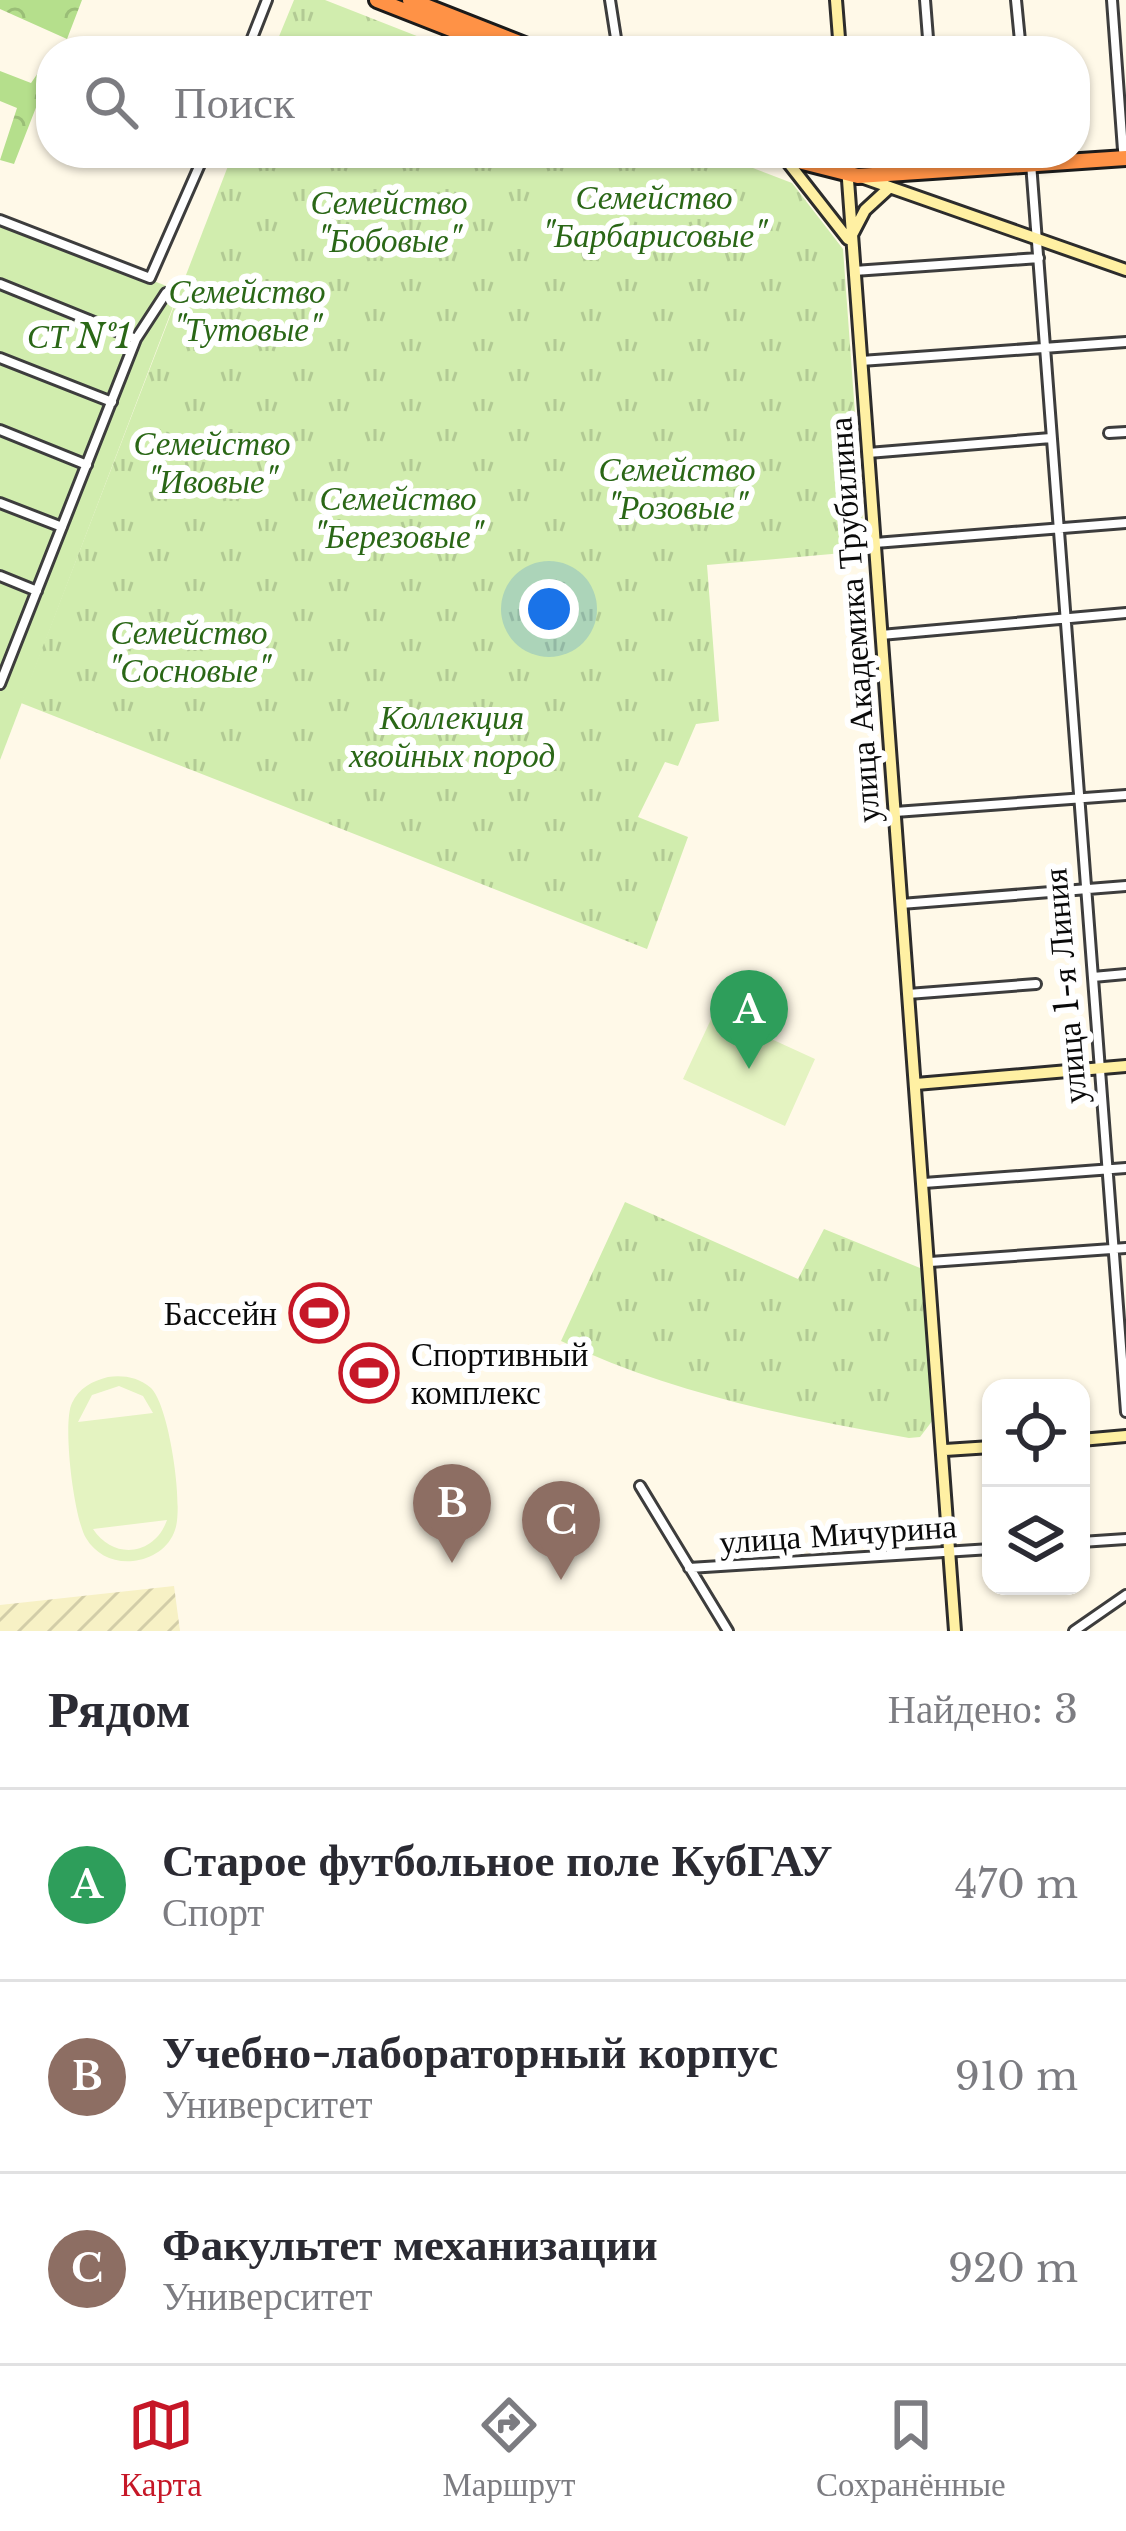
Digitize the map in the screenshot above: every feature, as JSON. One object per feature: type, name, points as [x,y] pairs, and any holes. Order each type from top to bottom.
[{"type":"highway","points":[[377,0],[469,36]]},
{"type":"highway","points":[[410,0],[502,36]]},
{"type":"highway","points":[[1090,152],[1125,153]]},
{"type":"highway","points":[[1090,154],[1125,153]]},
{"type":"highway","points":[[872,168],[916,172],[946,168]]},
{"type":"main road","points":[[836,0],[839,36]]},
{"type":"main road","points":[[792,168],[850,242],[865,211],[890,187]]},
{"type":"main road","name":"улица Академика Трубилина","points":[[850,168],[850,242],[945,1450],[955,1631]]},
{"type":"main road","points":[[854,168],[890,187],[1126,269]]},
{"type":"main road","points":[[916,172],[912,183],[921,195]]},
{"type":"main road","points":[[916,1084],[1126,1066]]},
{"type":"main road","points":[[1090,1439],[1126,1436]]},
{"type":"main road","points":[[945,1450],[982,1448]]},
{"type":"street","points":[[253,36],[267,0]]},
{"type":"street","points":[[610,0],[616,36]]},
{"type":"street","points":[[925,0],[928,36]]},
{"type":"street","points":[[1016,0],[1020,36]]},
{"type":"street","points":[[1112,0],[1125,153]]},
{"type":"street","points":[[0,220],[142,279],[154,274],[199,168]]},
{"type":"street","name":"улица 1-я Линия","points":[[1031,168],[1126,1412]]},
{"type":"street","points":[[853,271],[1039,258]]},
{"type":"street","points":[[0,284],[136,339]]},
{"type":"street","points":[[0,684],[136,339],[166,293]]},
{"type":"street","points":[[861,361],[1126,342]]},
{"type":"street","points":[[0,358],[112,402]]},
{"type":"street","points":[[0,430],[87,465]]},
{"type":"street","points":[[1109,433],[1126,432]]},
{"type":"street","points":[[868,453],[1051,438]]},
{"type":"street","points":[[0,502],[62,527]]},
{"type":"street","points":[[874,542],[1126,523]]},
{"type":"street","points":[[0,576],[37,590]]},
{"type":"street","points":[[881,635],[1126,613]]},
{"type":"street","points":[[0,648],[13,653]]},
{"type":"street","points":[[895,812],[1126,795]]},
{"type":"street","points":[[901,904],[1126,886]]},
{"type":"street","points":[[1093,976],[1126,974]]},
{"type":"street","points":[[908,994],[1036,984]]},
{"type":"street","points":[[924,1184],[1126,1168]]},
{"type":"street","points":[[930,1262],[1126,1248]]},
{"type":"street","points":[[640,1486],[728,1631]]},
{"type":"street","points":[[1090,1541],[1126,1539]]},
{"type":"street","name":"улица Мичурина","points":[[689,1568],[982,1549]]},
{"type":"street","points":[[1074,1631],[1126,1594]]},
{"type":"shaded area","points":[[174,1586],[180,1631],[0,1631],[0,1605]]},
{"type":"green space","points":[[0,0],[82,0],[68,36],[0,9]]},
{"type":"green space","points":[[294,0],[325,0],[417,36],[279,36]]},
{"type":"green space","points":[[0,71],[31,83],[36,76],[36,108],[14,164],[0,160],[17,108],[0,101]]},
{"type":"green space","points":[[227,168],[753,168],[792,183],[843,249],[865,551],[707,565],[719,721],[696,724],[678,766],[665,762],[638,817],[688,837],[647,949],[21,703]]},
{"type":"green space","name":"СТ №1","points":[[0,220],[179,291],[0,760]]},
{"type":"green space","points":[[714,1013],[815,1059],[785,1126],[683,1079]]},
{"type":"green space","points":[[625,1202],[798,1279],[824,1229],[925,1270],[936,1416],[920,1437],[909,1438],[819,1421],[688,1389],[561,1341]]},
{"type":"green space","points":[[130,1378],[151,1388],[169,1434],[178,1500],[175,1530],[164,1547],[140,1560],[119,1561],[100,1553],[86,1538],[77,1512],[69,1414],[78,1393],[102,1379]],"holes":[[[119,1386],[143,1396],[153,1413],[78,1422],[92,1395]],[[167,1520],[153,1541],[133,1550],[112,1546],[93,1529]]]},
{"type":"place","name":"Старое футбольное поле КубГАУ","points":[[749,1069]]},
{"type":"place","name":"Бассейн","points":[[319,1313]]},
{"type":"place","name":"Спортивный комплекс","points":[[369,1373]]},
{"type":"place","name":"Учебно-лабораторный корпус","points":[[452,1563]]},
{"type":"place","name":"Факультет механизации","points":[[561,1580]]},
{"type":"park label","name":"Семейство \"Барбарисовые\"","points":[[654,216]]},
{"type":"park label","name":"Семейство \"Бобовые\"","points":[[389,221]]},
{"type":"park label","name":"Семейство \"Тутовые\"","points":[[247,310]]},
{"type":"park label","name":"Семейство \"Ивовые\"","points":[[212,462]]},
{"type":"park label","name":"Семейство \"Розовые\"","points":[[677,488]]},
{"type":"park label","name":"Семейство \"Березовые\"","points":[[398,517]]},
{"type":"park label","name":"Семейство \"Сосновые\"","points":[[189,651]]},
{"type":"park label","name":"Коллекция хвойных пород","points":[[452,736]]}]
